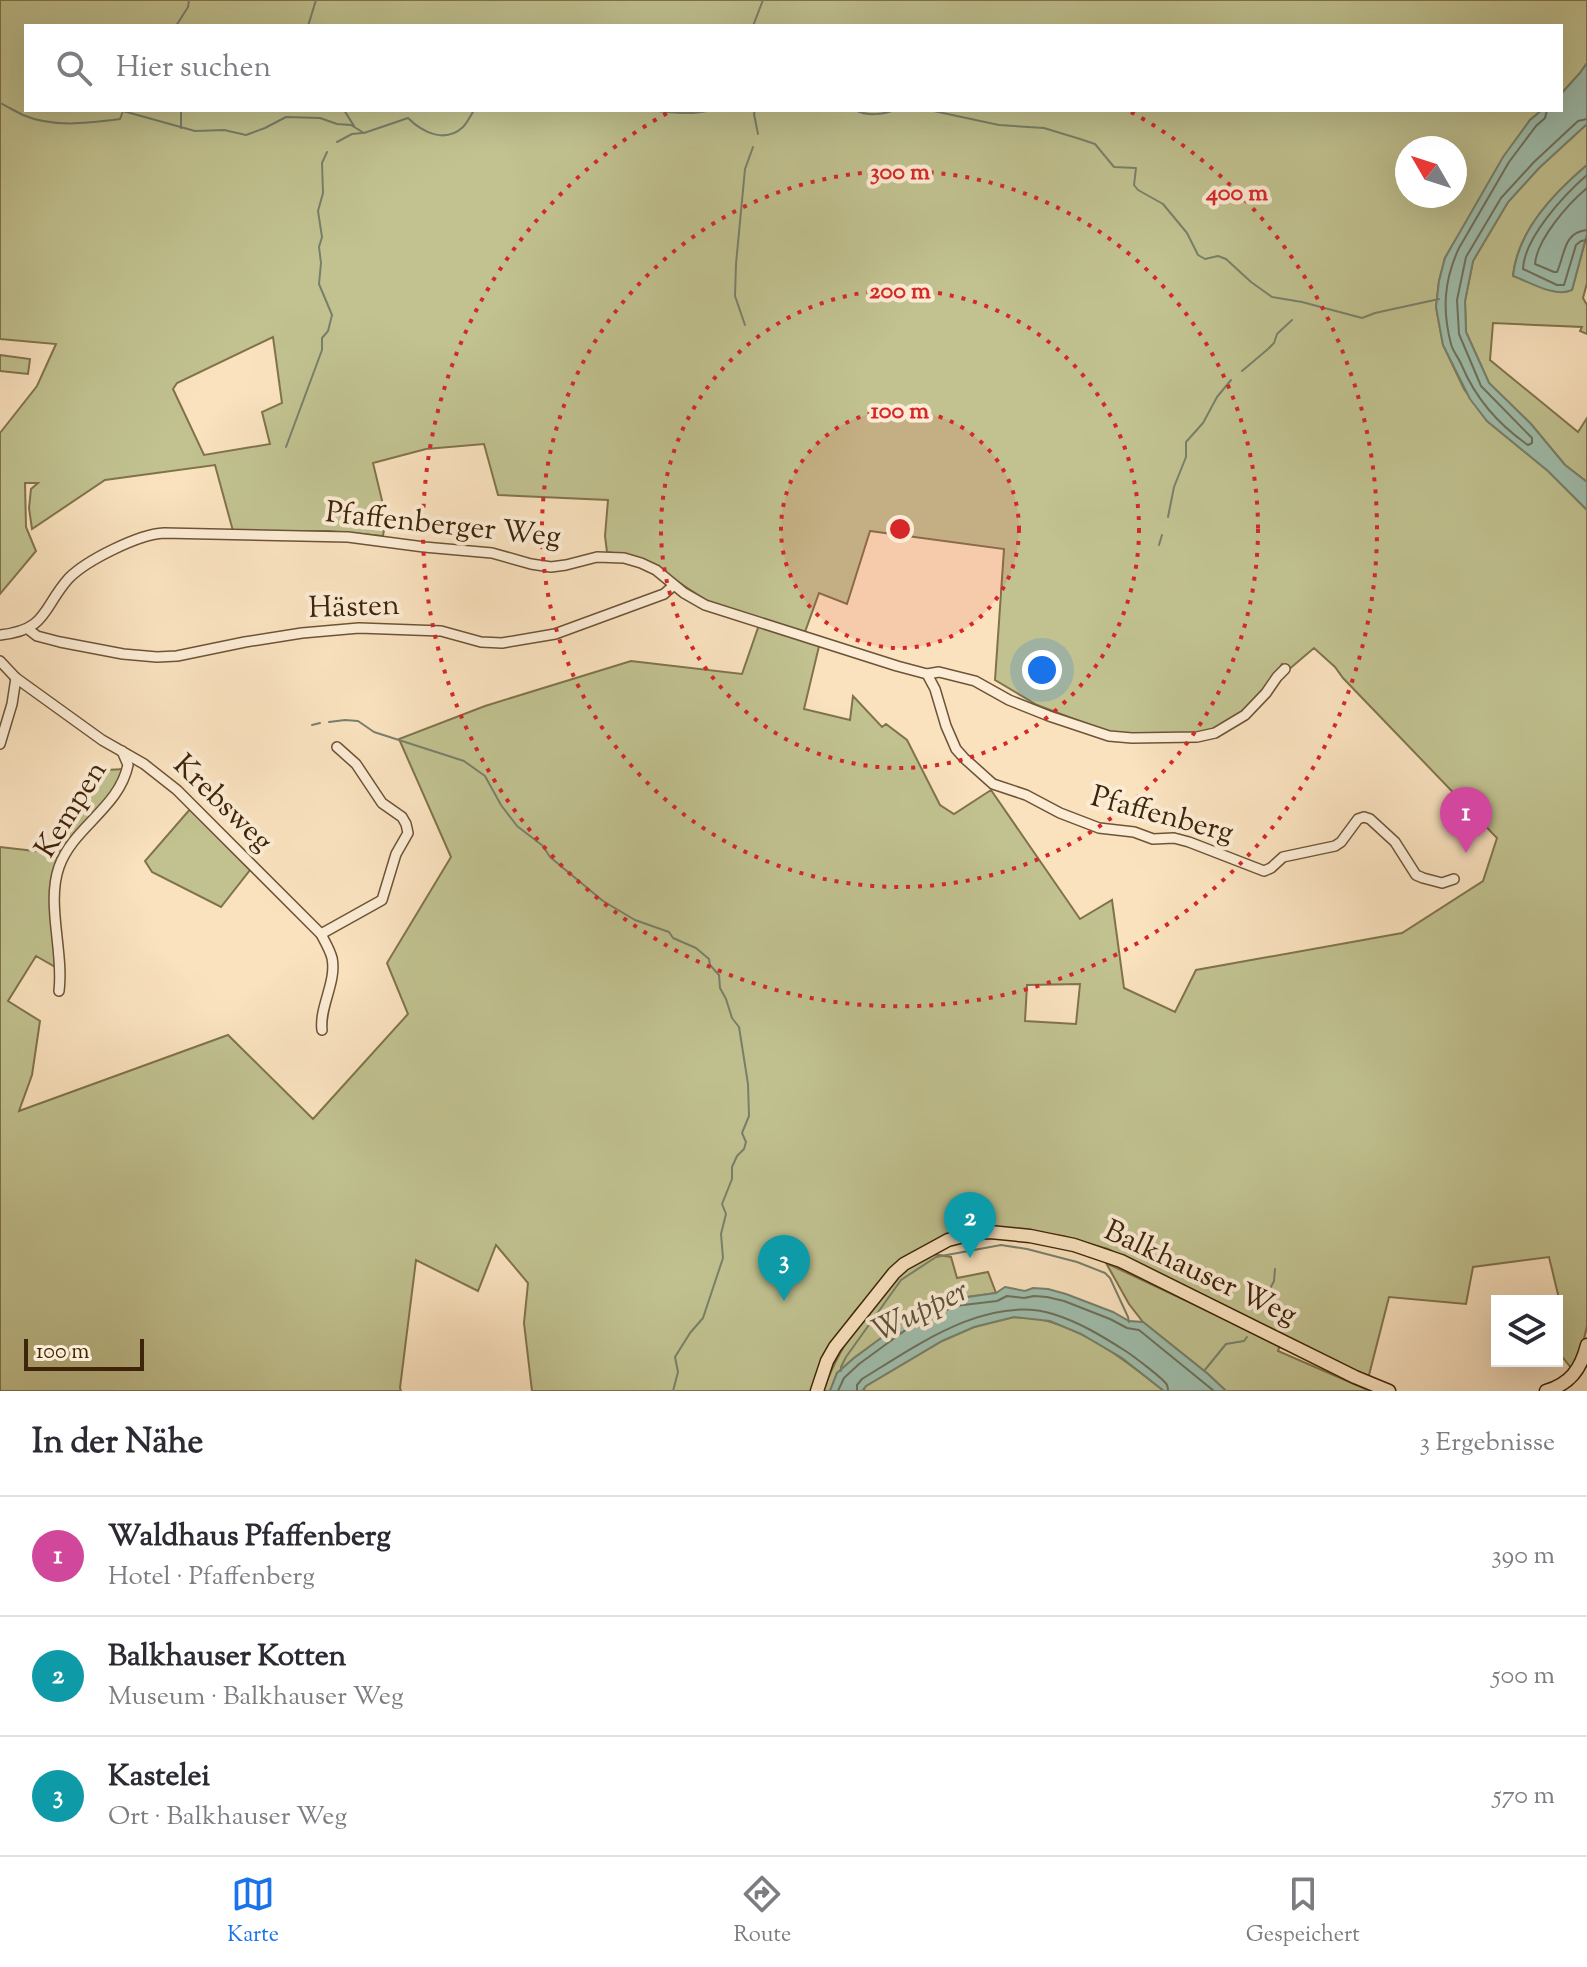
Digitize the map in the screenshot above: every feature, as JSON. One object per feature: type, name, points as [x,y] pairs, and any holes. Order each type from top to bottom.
[{"type":"main road","name":"Balkhauser Weg","points":[[817,1391],[835,1347],[894,1273],[904,1264],[948,1240],[990,1232],[1057,1241],[1104,1254],[1389,1391]]},
{"type":"main road","points":[[1546,1391],[1562,1385],[1574,1374],[1587,1345]]},
{"type":"street","name":"Pfaffenberger Weg","points":[[28,629],[41,617],[68,579],[83,567],[109,552],[159,533],[348,537],[492,553],[551,567],[597,557],[634,560],[649,566],[705,605],[897,666],[975,681],[1020,705],[1109,736],[1197,737],[1215,733],[1245,715],[1285,669]]},
{"type":"street","name":"Hästen","points":[[28,629],[37,636],[60,642],[157,657],[302,633],[359,628],[441,631],[481,642],[502,643],[555,634],[664,594],[674,585]]},
{"type":"street","points":[[0,635],[28,629]]},
{"type":"street","name":"Krebsweg","points":[[0,661],[16,678],[102,740],[144,764],[186,797],[321,934],[333,964],[322,1030]]},
{"type":"street","name":"Pfaffenberg","points":[[927,674],[953,743],[964,758],[993,784],[1026,795],[1099,828],[1134,832],[1153,839],[1174,838],[1264,871],[1289,855],[1335,846],[1358,819],[1364,817],[1395,842],[1416,875],[1442,883],[1454,879]]},
{"type":"street","points":[[0,744],[16,678]]},
{"type":"street","points":[[321,934],[382,900],[396,854],[408,833],[402,817],[382,803],[351,757],[337,747]]},
{"type":"street","name":"Kempen","points":[[59,991],[55,904],[57,872],[71,844],[120,786],[128,765],[122,751]]},
{"type":"green space","points":[[0,0],[1587,0],[1587,63],[1563,92],[1563,24],[24,24],[24,112],[1540,112],[1530,120],[1445,258],[1436,307],[1443,345],[1464,389],[1487,421],[1548,471],[1587,510],[1587,1326],[1580,1356],[1572,1369],[1563,1358],[1563,1295],[1558,1295],[1549,1257],[1473,1267],[1466,1304],[1389,1297],[1368,1379],[1108,1249],[1063,1236],[977,1225],[937,1239],[892,1270],[855,1311],[830,1348],[812,1391],[532,1391],[524,1323],[528,1283],[496,1245],[478,1291],[416,1260],[401,1391],[0,1391],[0,847],[52,853],[106,770],[124,769],[118,784],[58,862],[57,968],[36,956],[8,1001],[40,1021],[32,1075],[19,1111],[228,1035],[313,1119],[408,1014],[387,963],[451,857],[399,739],[485,706],[631,661],[742,674],[761,619],[714,604],[648,564],[607,552],[608,500],[498,495],[484,444],[426,449],[373,463],[386,517],[383,536],[328,531],[233,531],[215,465],[105,480],[32,529],[29,508],[31,489],[38,483],[25,483],[26,527],[36,551],[0,594],[0,433],[37,386],[56,344],[0,339]],"holes":[[[273,337],[282,403],[262,412],[270,444],[204,455],[173,389],[177,383]],[[870,531],[1004,549],[995,680],[1037,705],[1111,733],[1176,735],[1213,731],[1241,715],[1264,692],[1282,664],[1287,671],[1314,648],[1497,838],[1483,881],[1402,933],[1196,970],[1175,1012],[1124,988],[1112,900],[1080,919],[991,790],[954,814],[940,805],[907,740],[886,724],[882,727],[853,696],[850,720],[804,709],[821,638],[805,632],[819,593],[847,604]],[[1080,984],[1076,1024],[1025,1021],[1027,985]]]},
{"type":"green space","points":[[1587,124],[1587,165],[1550,200],[1530,228],[1516,259],[1513,275],[1539,285],[1572,290],[1587,234],[1587,283],[1583,298],[1587,305],[1587,334],[1580,331],[1582,327],[1493,323],[1490,360],[1578,432],[1587,418],[1587,482],[1565,465],[1531,424],[1489,383],[1466,332],[1465,301],[1473,261],[1508,202],[1539,168]]},
{"type":"green space","points":[[0,355],[30,359],[28,374],[0,371]]},
{"type":"green space","points":[[191,808],[250,870],[221,907],[152,872],[145,861]]},
{"type":"green space","points":[[933,1254],[951,1257],[957,1278],[988,1272],[996,1293],[953,1299],[907,1319],[854,1358],[837,1373],[830,1391],[823,1391],[844,1346],[884,1289],[913,1264]]},
{"type":"green space","points":[[1106,1263],[1280,1345],[1278,1351],[1370,1391],[1226,1391],[1143,1322]]},
{"type":"green space","points":[[1014,1317],[1047,1321],[1082,1334],[1164,1391],[863,1391],[866,1386],[942,1341],[974,1327]]},
{"type":"water","points":[[1587,63],[1587,124],[1539,168],[1508,202],[1473,261],[1465,301],[1466,332],[1489,383],[1531,424],[1565,465],[1587,482],[1587,510],[1548,471],[1487,421],[1470,399],[1443,345],[1436,307],[1445,258],[1503,157],[1540,112],[1563,112],[1563,92]]},
{"type":"water","points":[[1587,165],[1587,234],[1572,290],[1550,291],[1513,276],[1516,259],[1530,228],[1550,200]]},
{"type":"water","points":[[1005,1287],[1025,1291],[1048,1289],[1113,1312],[1129,1321],[1143,1322],[1226,1391],[1164,1391],[1122,1358],[1081,1334],[1050,1321],[1014,1317],[974,1327],[942,1341],[862,1391],[830,1391],[837,1373],[907,1319],[953,1299],[996,1293]]},
{"type":"waterway","points":[[177,24],[189,0]]},
{"type":"waterway","points":[[309,24],[316,0]]},
{"type":"waterway","points":[[754,24],[763,0]]},
{"type":"waterway","points":[[0,103],[46,122],[120,119],[123,112]]},
{"type":"waterway","points":[[127,112],[195,131],[224,130],[246,135],[286,117],[320,118],[351,125],[364,133],[408,118],[434,134],[449,135],[463,127],[473,112]]},
{"type":"waterway","points":[[181,112],[181,128]]},
{"type":"waterway","points":[[345,112],[354,126]]},
{"type":"waterway","points":[[671,112],[702,112]]},
{"type":"waterway","points":[[754,112],[758,134]]},
{"type":"waterway","points":[[861,112],[888,112]]},
{"type":"waterway","points":[[938,112],[999,125],[1044,128],[1095,144],[1114,167],[1136,168],[1134,185],[1163,204],[1187,233],[1198,255],[1205,259],[1218,256],[1226,259],[1272,297],[1362,318],[1439,299]]},
{"type":"waterway","points":[[337,142],[352,134],[362,133]]},
{"type":"waterway","points":[[745,325],[735,296],[736,264],[745,169],[753,147]]},
{"type":"waterway","points":[[286,447],[332,315],[319,284],[322,237],[318,211],[323,193],[322,163],[327,152]]},
{"type":"waterway","points":[[1242,371],[1274,343],[1277,334],[1292,320]]},
{"type":"waterway","points":[[1168,517],[1174,487],[1186,457],[1186,442],[1203,423],[1217,397],[1231,380]]},
{"type":"waterway","points":[[1159,545],[1162,535]]},
{"type":"waterway","points":[[329,722],[358,721],[374,732],[464,761],[485,776],[517,826],[543,846],[550,857],[603,901],[635,920],[669,932],[673,938],[696,948],[709,959],[719,975],[720,988],[739,1027],[748,1084],[749,1116],[742,1133],[746,1142],[744,1149],[732,1167],[732,1179],[722,1204],[726,1214],[721,1234],[723,1258],[703,1318],[675,1357],[678,1372],[673,1391]]},
{"type":"waterway","points":[[312,725],[320,723]]},
{"type":"waterway","name":"Wupper","points":[[841,1371],[846,1357],[901,1280],[936,1257],[1001,1245],[1077,1262],[1105,1273],[1129,1322]]},
{"type":"waterway","points":[[1257,1313],[1274,1281],[1275,1269]]},
{"type":"waterway","points":[[1204,1371],[1226,1344],[1244,1341],[1247,1337]]},
{"type":"place","name":"Waldhaus Pfaffenberg","points":[[1466,853]]},
{"type":"place","name":"Balkhauser Kotten","points":[[970,1258]]},
{"type":"place","name":"Kastelei","points":[[784,1301]]}]
